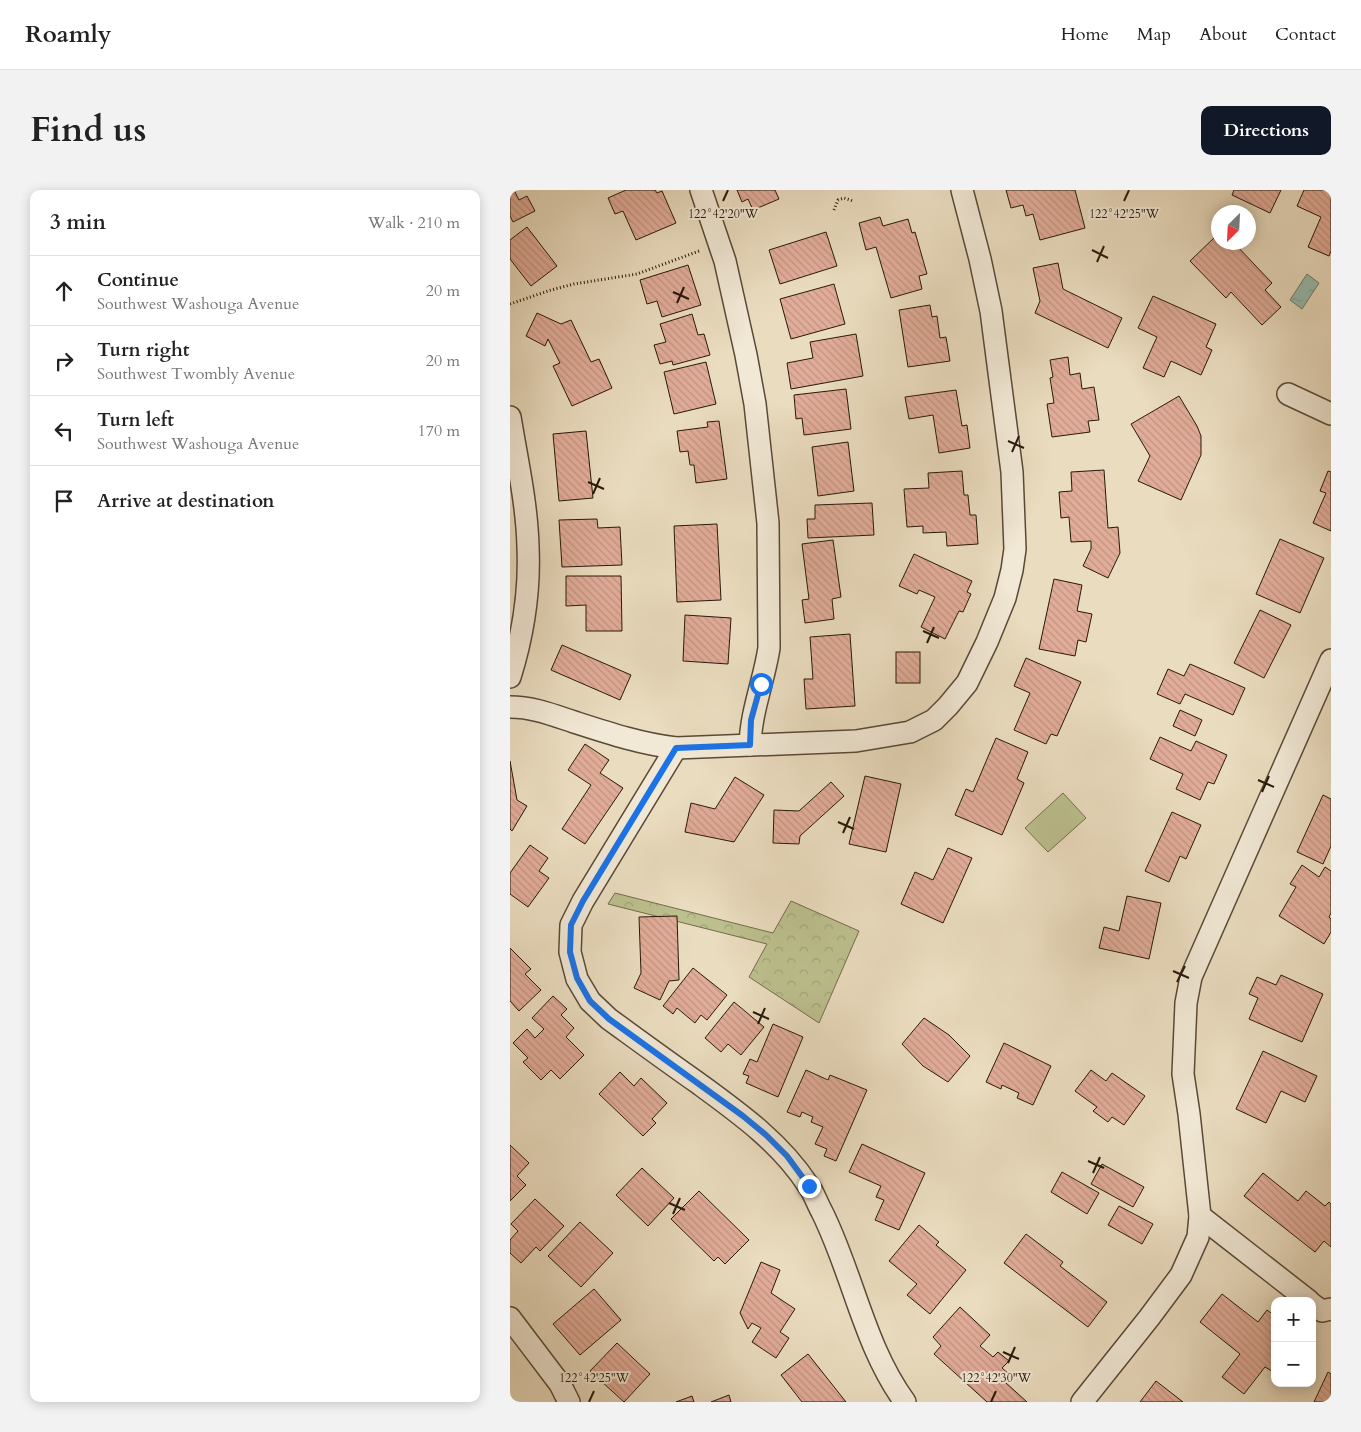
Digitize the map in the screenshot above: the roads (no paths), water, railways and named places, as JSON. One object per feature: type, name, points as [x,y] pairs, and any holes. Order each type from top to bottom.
[{"type":"street","points":[[701,190],[725,261],[746,355],[755,404],[768,514],[769,648],[751,720],[750,745]]},
{"type":"street","points":[[510,707],[536,709],[653,746],[676,748],[856,741],[910,732],[934,720],[948,706],[966,683],[987,642],[1005,598],[1015,549],[1012,472],[991,311],[962,190]]},
{"type":"street","points":[[1288,394],[1331,414]]},
{"type":"street","points":[[510,417],[525,510],[528,547],[527,592],[522,627],[510,677]]},
{"type":"street","points":[[1082,1402],[1181,1275],[1198,1237],[1200,1216],[1183,1074],[1186,1003],[1191,977],[1331,660]]},
{"type":"street","points":[[676,748],[583,901],[571,925],[570,952],[577,978],[590,1001],[609,1019],[743,1116],[787,1156],[809,1186],[832,1232],[886,1375],[905,1402]]},
{"type":"street","points":[[1200,1216],[1304,1297]]},
{"type":"street","points":[[1316,1307],[1322,1311],[1331,1310]]},
{"type":"street","points":[[510,1318],[560,1384],[569,1402]]},
{"type":"water","points":[[1307,274],[1319,283],[1302,309],[1290,300]]}]
